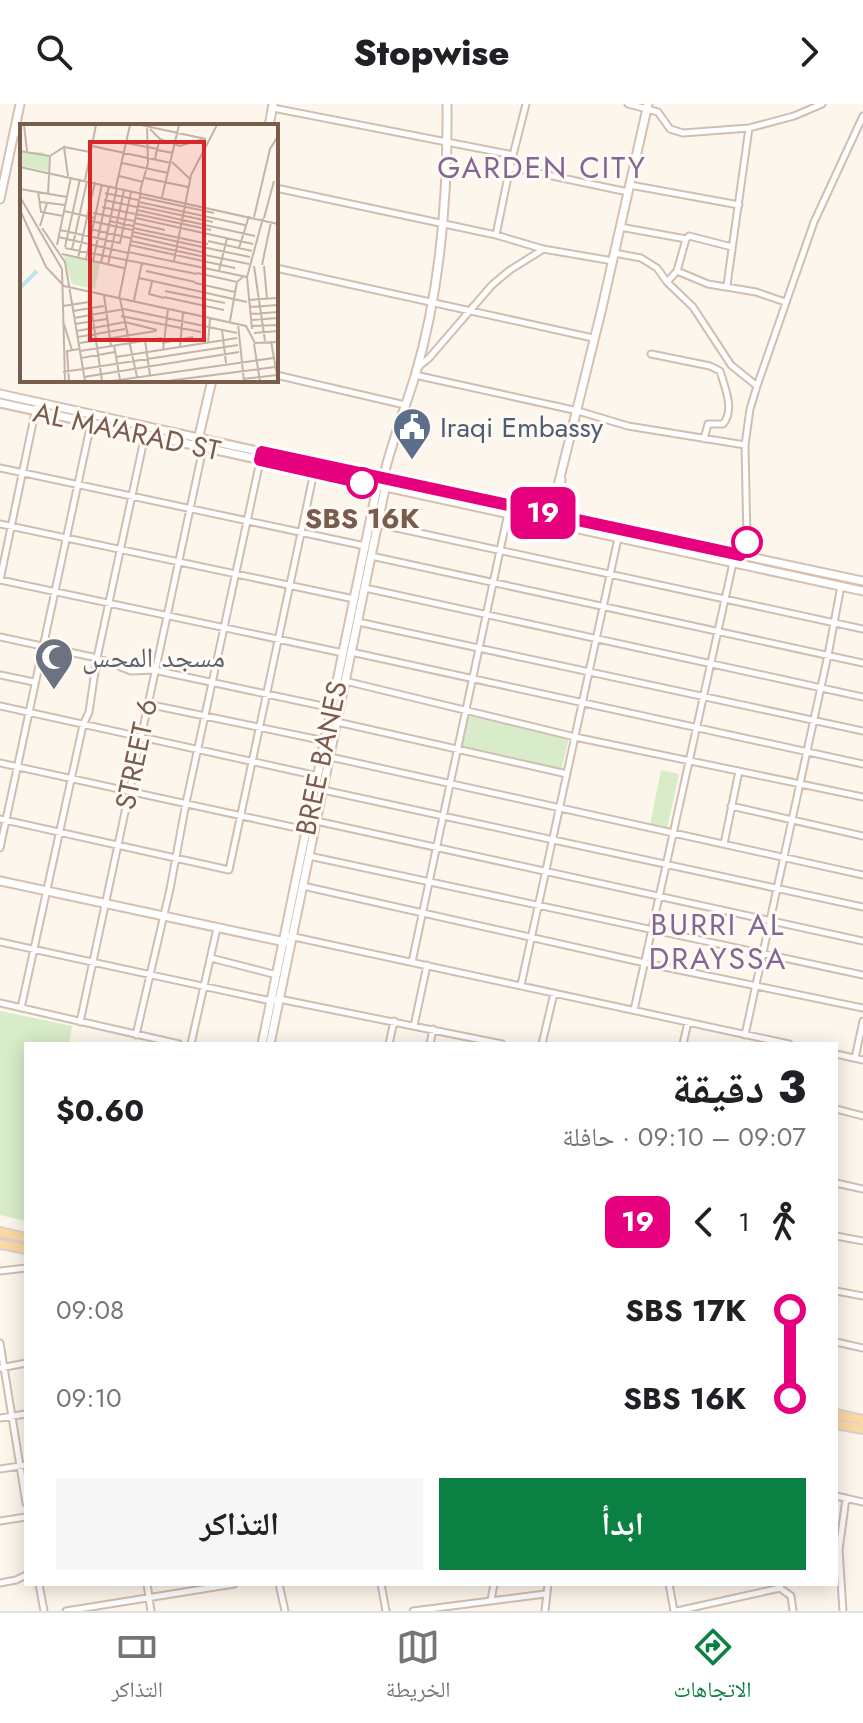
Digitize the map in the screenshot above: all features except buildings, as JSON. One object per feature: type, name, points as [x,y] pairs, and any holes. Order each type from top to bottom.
[{"type":"main road","points":[[0,199],[2,182],[18,133],[20,104]]},
{"type":"main road","name":"BREE BANES","points":[[270,1042],[277,975],[303,886],[330,757],[365,546],[416,372],[432,304],[442,225],[447,104]]},
{"type":"main road","points":[[553,520],[647,106]]},
{"type":"main road","points":[[588,367],[598,339],[601,312]]},
{"type":"main road","points":[[201,443],[212,382]]},
{"type":"main road","name":"AL MA'ARAD ST","points":[[0,394],[91,423],[201,443]]},
{"type":"main road","name":"AL MA'ARAD ST","points":[[0,403],[36,406],[619,534],[863,581]]},
{"type":"main road","name":"AL MA'ARAD ST","points":[[261,456],[314,472],[382,481]]},
{"type":"main road","name":"BREE BANES","points":[[263,1042],[288,939],[306,830],[332,708],[358,622],[378,524],[382,481]]},
{"type":"main road","name":"AL MA'ARAD ST","points":[[619,534],[863,591]]},
{"type":"main road","points":[[844,587],[849,578]]},
{"type":"main road","points":[[0,881],[217,928],[288,939]]},
{"type":"main road","points":[[0,1232],[24,1238]]},
{"type":"main road","points":[[0,1244],[24,1249]]},
{"type":"main road","points":[[838,1414],[863,1420]]},
{"type":"main road","points":[[838,1424],[863,1429]]},
{"type":"street","points":[[496,235],[526,104]]},
{"type":"street","points":[[628,104],[647,106],[660,113],[667,126],[677,132],[749,128],[794,116],[822,104]]},
{"type":"street","points":[[273,106],[513,155]]},
{"type":"street","points":[[634,1010],[733,563],[747,537],[745,445],[750,409],[819,210],[863,116]]},
{"type":"street","points":[[727,285],[749,128]]},
{"type":"street","points":[[510,167],[739,206]]},
{"type":"street","points":[[278,188],[496,235],[543,249],[649,262],[693,307],[731,365],[757,386]]},
{"type":"street","points":[[620,227],[686,239],[689,236],[732,247]]},
{"type":"street","points":[[667,282],[677,271],[686,239]]},
{"type":"street","points":[[543,249],[502,276],[416,372],[578,411],[614,423],[745,445]]},
{"type":"street","points":[[278,268],[593,338]]},
{"type":"street","points":[[677,271],[708,284],[727,285],[785,302]]},
{"type":"street","points":[[651,354],[710,366],[720,371],[729,402],[727,418],[723,424],[708,424],[704,439]]},
{"type":"street","points":[[278,375],[405,405]]},
{"type":"street","points":[[36,406],[0,580],[473,678],[863,764]]},
{"type":"street","points":[[0,848],[3,820],[91,423]]},
{"type":"street","points":[[21,1008],[97,673],[97,658],[145,435]]},
{"type":"street","name":"STREET 6","points":[[80,1022],[201,443]]},
{"type":"street","points":[[136,1035],[261,456]]},
{"type":"street","points":[[0,468],[365,546]]},
{"type":"street","points":[[3,820],[229,870],[314,472]]},
{"type":"street","points":[[412,962],[509,510]]},
{"type":"street","points":[[0,524],[354,599]]},
{"type":"street","points":[[378,524],[863,629]]},
{"type":"street","points":[[521,985],[619,534]]},
{"type":"street","points":[[371,556],[863,663]]},
{"type":"street","points":[[745,1035],[844,587]]},
{"type":"street","points":[[365,588],[863,697]]},
{"type":"street","points":[[358,622],[863,731]]},
{"type":"street","points":[[0,637],[97,658],[131,671],[154,670],[332,708]]},
{"type":"street","points":[[0,675],[35,682]]},
{"type":"street","points":[[345,681],[575,737],[863,797]]},
{"type":"street","points":[[147,704],[325,741]]},
{"type":"street","points":[[0,706],[318,776]]},
{"type":"street","points":[[337,722],[567,774]]},
{"type":"street","points":[[330,757],[863,875]]},
{"type":"street","points":[[0,763],[306,830]]},
{"type":"street","points":[[724,844],[739,771]]},
{"type":"street","points":[[323,790],[863,907]]},
{"type":"street","points":[[731,806],[863,836]]},
{"type":"street","points":[[316,821],[863,941]]},
{"type":"street","points":[[309,856],[863,975]]},
{"type":"street","points":[[303,886],[645,963],[863,1008]]},
{"type":"street","points":[[191,1042],[217,928]]},
{"type":"street","points":[[288,939],[427,965],[779,1042]]},
{"type":"street","points":[[0,942],[493,1042]]},
{"type":"street","points":[[211,958],[277,975]]},
{"type":"street","points":[[414,1026],[427,965]]},
{"type":"street","points":[[542,1042],[554,993]]},
{"type":"street","points":[[0,1003],[169,1042]]},
{"type":"street","points":[[389,1042],[394,1021]]},
{"type":"street","points":[[855,1058],[863,1021]]},
{"type":"street","points":[[683,1042],[688,1022]]},
{"type":"street","points":[[430,1042],[433,1029]]},
{"type":"street","points":[[838,1054],[863,1060]]},
{"type":"street","points":[[838,1110],[863,1116]]},
{"type":"street","points":[[838,1183],[863,1189]]},
{"type":"street","points":[[838,1236],[863,1241]]},
{"type":"street","points":[[0,1271],[24,1268]]},
{"type":"street","points":[[838,1291],[863,1296]]},
{"type":"street","points":[[838,1342],[863,1348]]},
{"type":"street","points":[[0,1343],[2,1367],[23,1466],[0,1469]]},
{"type":"street","points":[[2,1367],[24,1363]]},
{"type":"street","points":[[0,1418],[24,1414]]},
{"type":"street","points":[[838,1496],[863,1502]]},
{"type":"street","points":[[843,1611],[838,1550],[846,1498]]},
{"type":"street","points":[[0,1521],[24,1517]]},
{"type":"street","points":[[0,1583],[24,1576]]},
{"type":"street","points":[[39,1586],[44,1611]]},
{"type":"street","points":[[147,1586],[151,1611]]},
{"type":"street","points":[[66,1611],[222,1586]]},
{"type":"street","points":[[279,1586],[285,1611]]},
{"type":"street","points":[[381,1586],[386,1611]]},
{"type":"street","points":[[491,1600],[494,1586]]},
{"type":"street","points":[[545,1611],[547,1586]]},
{"type":"street","points":[[670,1586],[676,1611],[780,1586],[791,1596],[793,1611]]},
{"type":"street","points":[[417,1611],[458,1608],[491,1600],[545,1594]]},
{"type":"green space","points":[[468,716],[569,738],[561,771],[460,748]]},
{"type":"green space","points":[[661,770],[679,774],[667,829],[650,825]]},
{"type":"green space","points":[[0,1011],[72,1026],[69,1042],[24,1042],[24,1221],[0,1215]]},
{"type":"bus line","name":"19","points":[[362,483],[260,460],[262,452],[740,555],[747,542]]},
{"type":"place","name":"Iraqi Embassy","points":[[412,461]]},
{"type":"place","name":"SBS 16K","points":[[362,483]]},
{"type":"place","name":"مسجد المحس","points":[[54,691]]},
{"type":"district","name":"GARDEN CITY","points":[[542,168]]},
{"type":"district","name":"BURRI AL DRAYSSA","points":[[718,942]]}]
